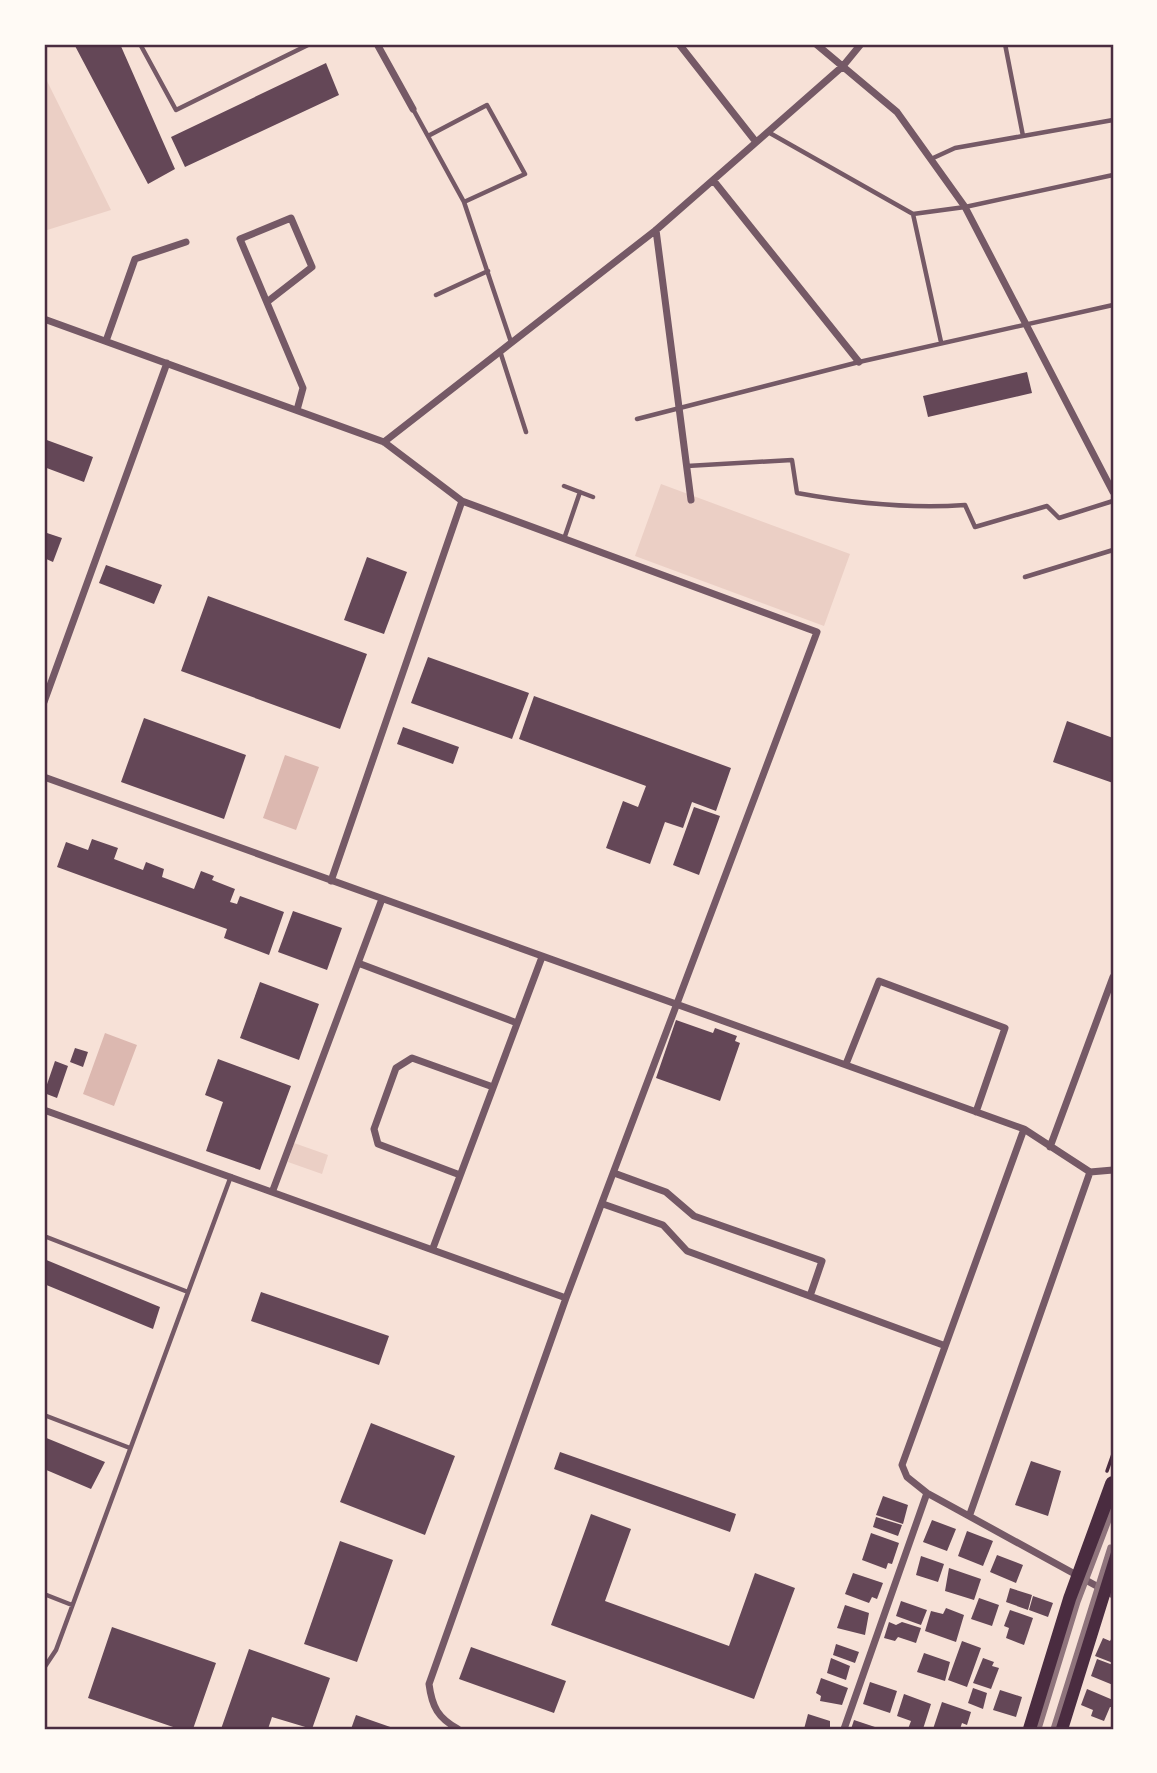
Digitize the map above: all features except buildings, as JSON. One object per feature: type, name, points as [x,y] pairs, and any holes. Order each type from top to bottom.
[{"type":"highway","points":[[1031,1729],[1113,1483]]},
{"type":"highway","points":[[1060,1729],[1108,1592],[1113,1559]]},
{"type":"street","points":[[377,44],[413,108]]},
{"type":"street","points":[[679,44],[756,142]]},
{"type":"street","points":[[816,44],[897,111],[965,207],[1113,492]]},
{"type":"street","points":[[384,442],[656,230],[843,66],[862,44]]},
{"type":"street","points":[[713,180],[859,362]]},
{"type":"street","points":[[267,302],[312,267],[291,218],[240,239],[303,388],[297,410]]},
{"type":"street","points":[[656,230],[691,500]]},
{"type":"street","points":[[106,341],[135,259],[186,242]]},
{"type":"street","points":[[44,319],[384,442],[462,501],[817,632],[566,1298],[429,1684],[432,1704],[442,1720],[458,1729]]},
{"type":"street","points":[[44,702],[167,363]]},
{"type":"street","points":[[331,881],[462,501]]},
{"type":"street","points":[[44,777],[1024,1129],[1090,1172],[1113,1170]]},
{"type":"street","points":[[273,1190],[382,899]]},
{"type":"street","points":[[433,1248],[542,957]]},
{"type":"street","points":[[358,964],[517,1023]]},
{"type":"street","points":[[846,1064],[879,981],[1005,1028],[976,1112]]},
{"type":"street","points":[[1050,1147],[1112,982]]},
{"type":"street","points":[[460,1175],[378,1144],[374,1129],[396,1068],[412,1058],[493,1087]]},
{"type":"street","points":[[44,1110],[273,1190],[566,1298]]},
{"type":"street","points":[[1024,1129],[943,1345],[902,1465],[907,1477],[927,1493],[970,1514],[1108,1592]]},
{"type":"street","points":[[970,1514],[1090,1172]]},
{"type":"street","points":[[614,1173],[666,1192],[694,1216],[822,1261],[810,1296]]},
{"type":"street","points":[[603,1203],[663,1225],[687,1251],[943,1345]]},
{"type":"street","points":[[844,1729],[927,1493]]},
{"type":"lane","points":[[140,44],[176,110],[310,44]]},
{"type":"lane","points":[[1005,44],[1023,136]]},
{"type":"lane","points":[[428,136],[487,105],[525,174],[464,202]]},
{"type":"lane","points":[[413,108],[464,202],[511,342]]},
{"type":"lane","points":[[931,159],[955,148],[1113,120]]},
{"type":"lane","points":[[768,132],[913,214],[965,207],[1113,175]]},
{"type":"lane","points":[[913,214],[941,342]]},
{"type":"lane","points":[[436,295],[488,271]]},
{"type":"lane","points":[[637,419],[941,342],[1113,304]]},
{"type":"lane","points":[[500,351],[526,432]]},
{"type":"lane","points":[[687,466],[792,460],[797,494],[842,501],[929,508],[965,505],[975,527],[1047,506],[1059,518],[1113,501]]},
{"type":"lane","points":[[564,486],[593,497]]},
{"type":"lane","points":[[564,539],[580,492]]},
{"type":"lane","points":[[1025,577],[1113,550]]},
{"type":"lane","points":[[44,1668],[56,1650],[231,1175]]},
{"type":"lane","points":[[44,1236],[188,1292]]},
{"type":"lane","points":[[44,1415],[130,1448]]},
{"type":"lane","points":[[44,1594],[72,1605]]},
{"type":"shaded area","points":[[44,75],[111,210],[44,231]]},
{"type":"shaded area","points":[[661,484],[850,554],[824,626],[635,556]]},
{"type":"shaded area","points":[[285,755],[319,767],[296,830],[263,818]]},
{"type":"shaded area","points":[[105,1033],[137,1045],[114,1106],[83,1094]]},
{"type":"shaded area","points":[[294,1143],[328,1155],[322,1174],[288,1162]]},
{"type":"railway","points":[[1039,1729],[1078,1602],[1113,1510]]},
{"type":"railway","points":[[1053,1729],[1110,1547]]}]
